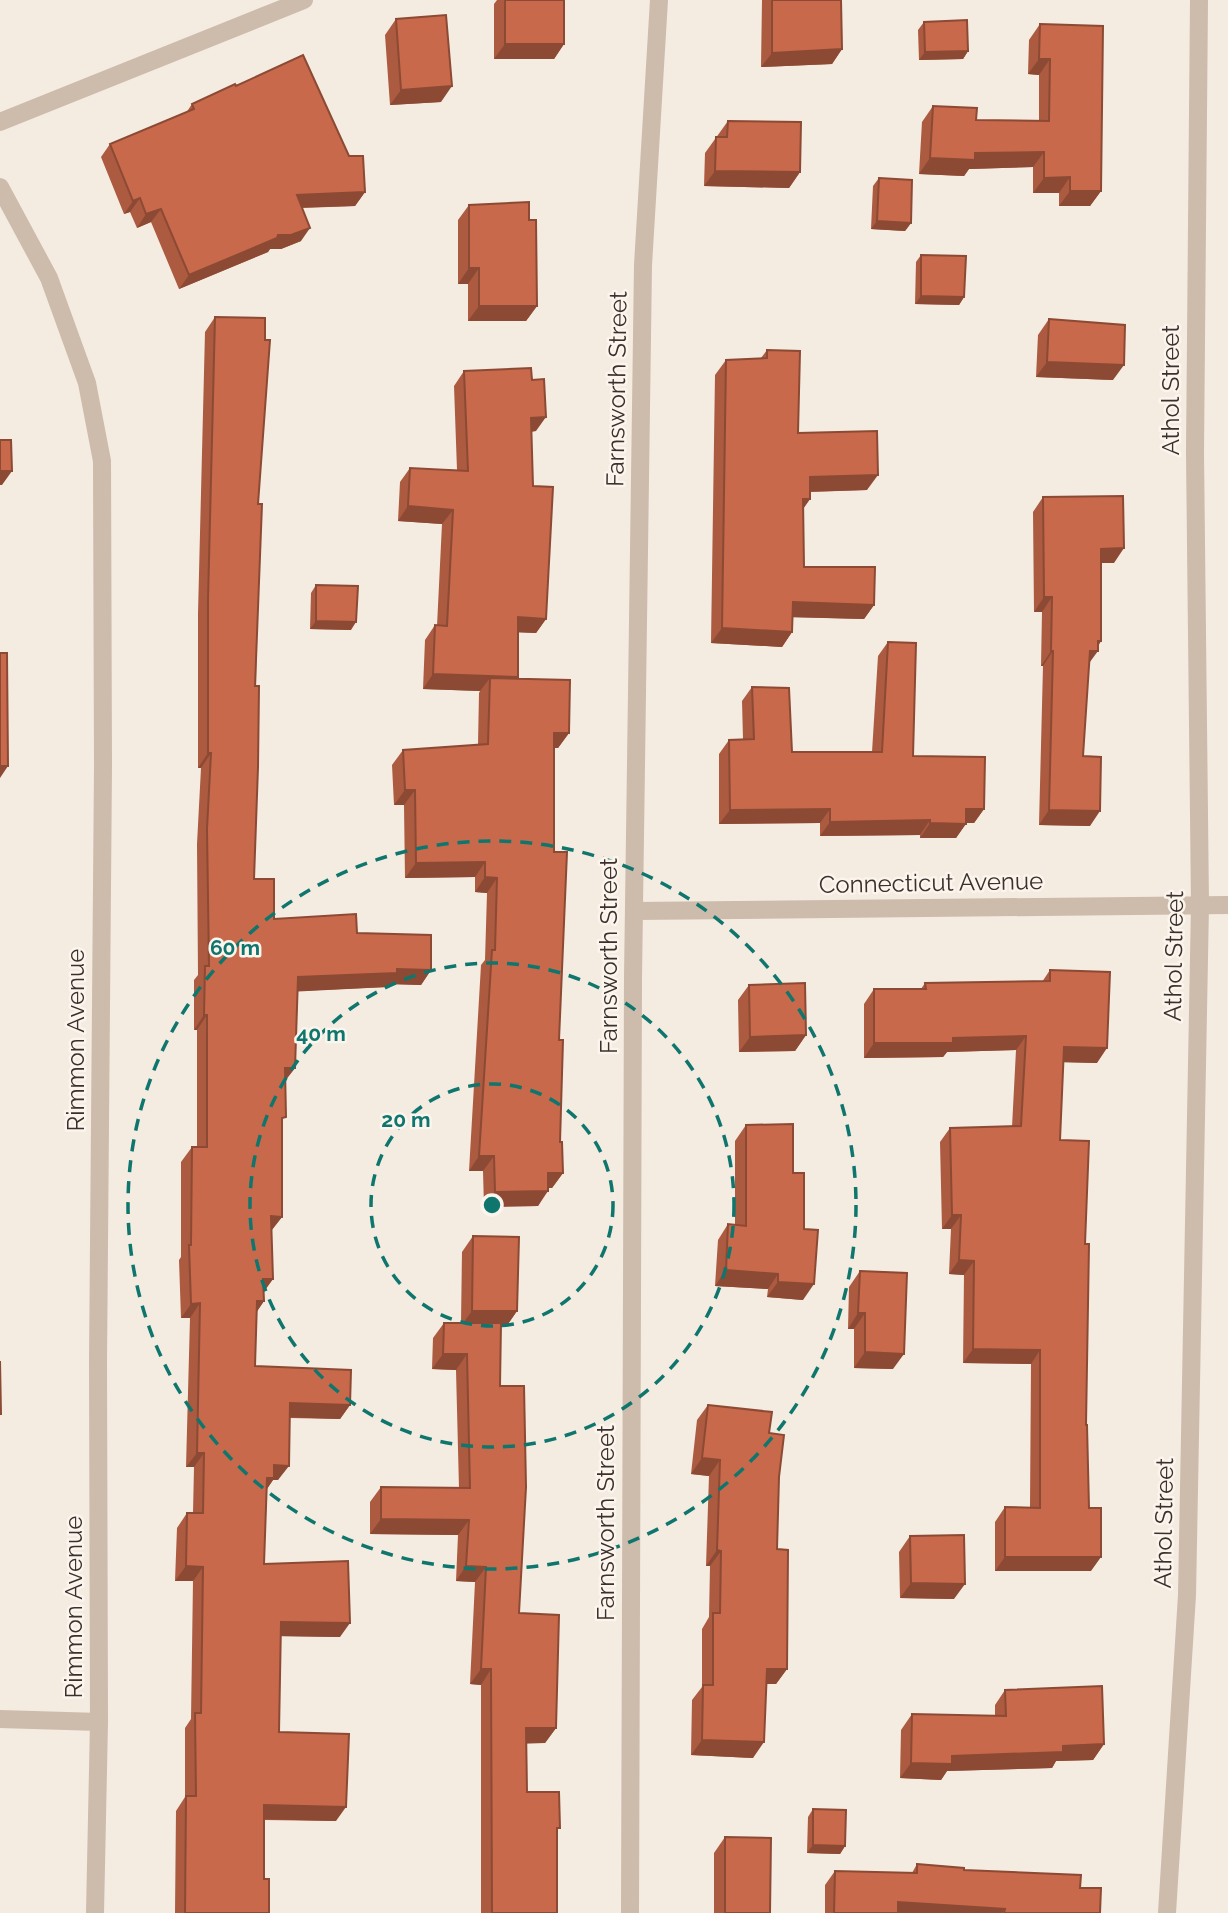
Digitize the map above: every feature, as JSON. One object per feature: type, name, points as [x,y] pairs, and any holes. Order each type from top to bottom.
[{"type":"street","points":[[0,122],[304,0]]},
{"type":"street","name":"Farnsworth Street","points":[[630,1913],[634,911],[643,265],[659,0]]},
{"type":"street","name":"Athol Street","points":[[1167,1913],[1187,1595],[1200,905],[1195,453],[1199,0]]},
{"type":"street","name":"Rimmon Avenue","points":[[0,187],[49,278],[87,383],[102,461],[99,1722],[95,1913]]},
{"type":"street","name":"Connecticut Avenue","points":[[634,911],[1228,905]]},
{"type":"street","points":[[0,1719],[99,1722]]},
{"type":"building","points":[[505,0],[564,0],[564,44],[505,44]]},
{"type":"building","points":[[772,0],[841,0],[842,49],[772,53]]},
{"type":"building","points":[[446,15],[452,86],[401,90],[396,19]]},
{"type":"building","points":[[967,20],[968,51],[925,52],[924,22]]},
{"type":"building","points":[[1040,24],[1103,26],[1101,191],[1070,191],[1070,177],[1044,178],[1044,152],[975,153],[975,160],[930,158],[933,106],[977,108],[976,120],[1049,121],[1050,59],[1039,59]]},
{"type":"building","points":[[303,55],[349,156],[363,156],[365,192],[297,195],[310,228],[291,235],[278,235],[277,238],[189,275],[161,209],[146,214],[140,198],[133,201],[110,144],[194,109],[192,104]]},
{"type":"building","points":[[728,121],[801,122],[800,172],[715,171],[716,137],[727,137]]},
{"type":"building","points":[[879,178],[912,180],[911,223],[877,221]]},
{"type":"building","points":[[529,202],[529,220],[536,220],[537,306],[479,306],[479,268],[469,268],[469,205]]},
{"type":"building","points":[[921,255],[966,256],[964,297],[921,296]]},
{"type":"building","points":[[215,317],[265,318],[265,340],[270,340],[258,504],[262,504],[255,686],[259,686],[254,879],[274,879],[274,919],[356,914],[357,933],[431,935],[431,970],[397,969],[397,973],[298,977],[295,1068],[285,1068],[282,1217],[271,1216],[273,1279],[263,1279],[264,1301],[257,1301],[255,1366],[351,1370],[350,1405],[290,1403],[289,1466],[274,1465],[274,1478],[267,1478],[264,1564],[348,1561],[350,1623],[281,1622],[279,1732],[349,1734],[346,1807],[264,1805],[264,1879],[269,1879],[269,1913],[185,1913],[186,1796],[196,1796],[195,1713],[201,1713],[203,1567],[186,1566],[187,1513],[203,1513],[204,1453],[197,1453],[200,1303],[191,1304],[189,1245],[192,1147],[207,1147],[207,1015],[204,1015],[205,966],[209,966],[207,829],[211,753],[208,753],[208,600]]},
{"type":"building","points":[[1049,319],[1125,325],[1124,365],[1047,362]]},
{"type":"building","points":[[767,350],[800,351],[798,433],[877,431],[878,475],[810,477],[810,499],[803,499],[804,567],[875,567],[874,605],[793,602],[792,632],[722,628],[726,360],[767,358]]},
{"type":"building","points":[[531,368],[532,380],[544,379],[546,417],[531,418],[533,486],[553,487],[546,619],[518,617],[518,677],[433,674],[435,625],[447,626],[453,510],[408,506],[410,468],[468,471],[464,371]]},
{"type":"building","points":[[0,440],[11,440],[12,471],[0,471]]},
{"type":"building","points":[[1123,496],[1124,548],[1101,549],[1101,641],[1098,641],[1098,651],[1090,651],[1083,756],[1101,757],[1100,811],[1049,810],[1052,597],[1044,597],[1043,497]]},
{"type":"building","points":[[316,585],[358,586],[356,622],[316,621]]},
{"type":"building","points":[[888,642],[916,643],[913,756],[985,757],[984,809],[966,809],[966,824],[930,823],[930,820],[830,822],[830,809],[730,810],[729,740],[754,739],[752,687],[789,688],[792,752],[882,752]]},
{"type":"building","points":[[0,653],[7,653],[8,766],[0,766]]},
{"type":"building","points":[[490,678],[570,680],[569,733],[554,733],[554,852],[567,852],[559,1040],[563,1040],[560,1142],[563,1173],[548,1173],[548,1191],[495,1192],[494,1156],[479,1156],[492,950],[495,950],[497,878],[485,877],[485,862],[416,863],[415,790],[405,790],[403,750],[488,744]]},
{"type":"building","points":[[1050,970],[1110,972],[1107,1048],[1064,1047],[1060,1140],[1089,1141],[1085,1244],[1089,1244],[1086,1425],[1089,1508],[1101,1508],[1101,1557],[1005,1557],[1005,1507],[1040,1508],[1040,1350],[973,1349],[974,1261],[959,1260],[961,1215],[952,1215],[950,1128],[1021,1126],[1026,1036],[953,1038],[953,1043],[874,1043],[874,989],[926,989],[925,983],[1050,981]]},
{"type":"building","points":[[805,983],[806,1035],[750,1037],[749,985]]},
{"type":"building","points":[[793,1124],[793,1173],[804,1173],[804,1229],[818,1230],[814,1284],[778,1282],[778,1274],[726,1270],[728,1224],[746,1226],[746,1125]]},
{"type":"building","points":[[473,1236],[519,1237],[517,1311],[472,1311]]},
{"type":"building","points":[[860,1271],[907,1273],[904,1354],[865,1352],[865,1313],[858,1313]]},
{"type":"building","points":[[444,1323],[501,1323],[500,1386],[524,1386],[526,1487],[519,1613],[559,1615],[556,1728],[526,1728],[527,1792],[559,1792],[557,1913],[492,1913],[491,1669],[481,1669],[486,1567],[466,1566],[469,1520],[381,1519],[381,1487],[470,1488],[467,1354],[443,1354]]},
{"type":"building","points":[[708,1405],[772,1412],[769,1433],[784,1435],[779,1477],[777,1549],[788,1550],[787,1669],[767,1669],[764,1742],[702,1740],[703,1685],[713,1685],[713,1613],[720,1613],[721,1551],[717,1550],[720,1460],[702,1458]]},
{"type":"building","points":[[964,1535],[965,1584],[911,1583],[910,1536]]},
{"type":"building","points":[[1102,1686],[1104,1744],[1063,1746],[1063,1752],[952,1756],[952,1764],[911,1763],[912,1714],[1006,1716],[1005,1690]]},
{"type":"building","points":[[813,1809],[846,1810],[845,1846],[813,1845]]},
{"type":"building","points":[[725,1837],[771,1838],[770,1913],[725,1913]]},
{"type":"building","points":[[917,1864],[964,1870],[1081,1875],[1080,1888],[1101,1888],[1100,1913],[1004,1913],[1005,1909],[898,1902],[898,1913],[834,1913],[835,1871],[917,1873]]}]
